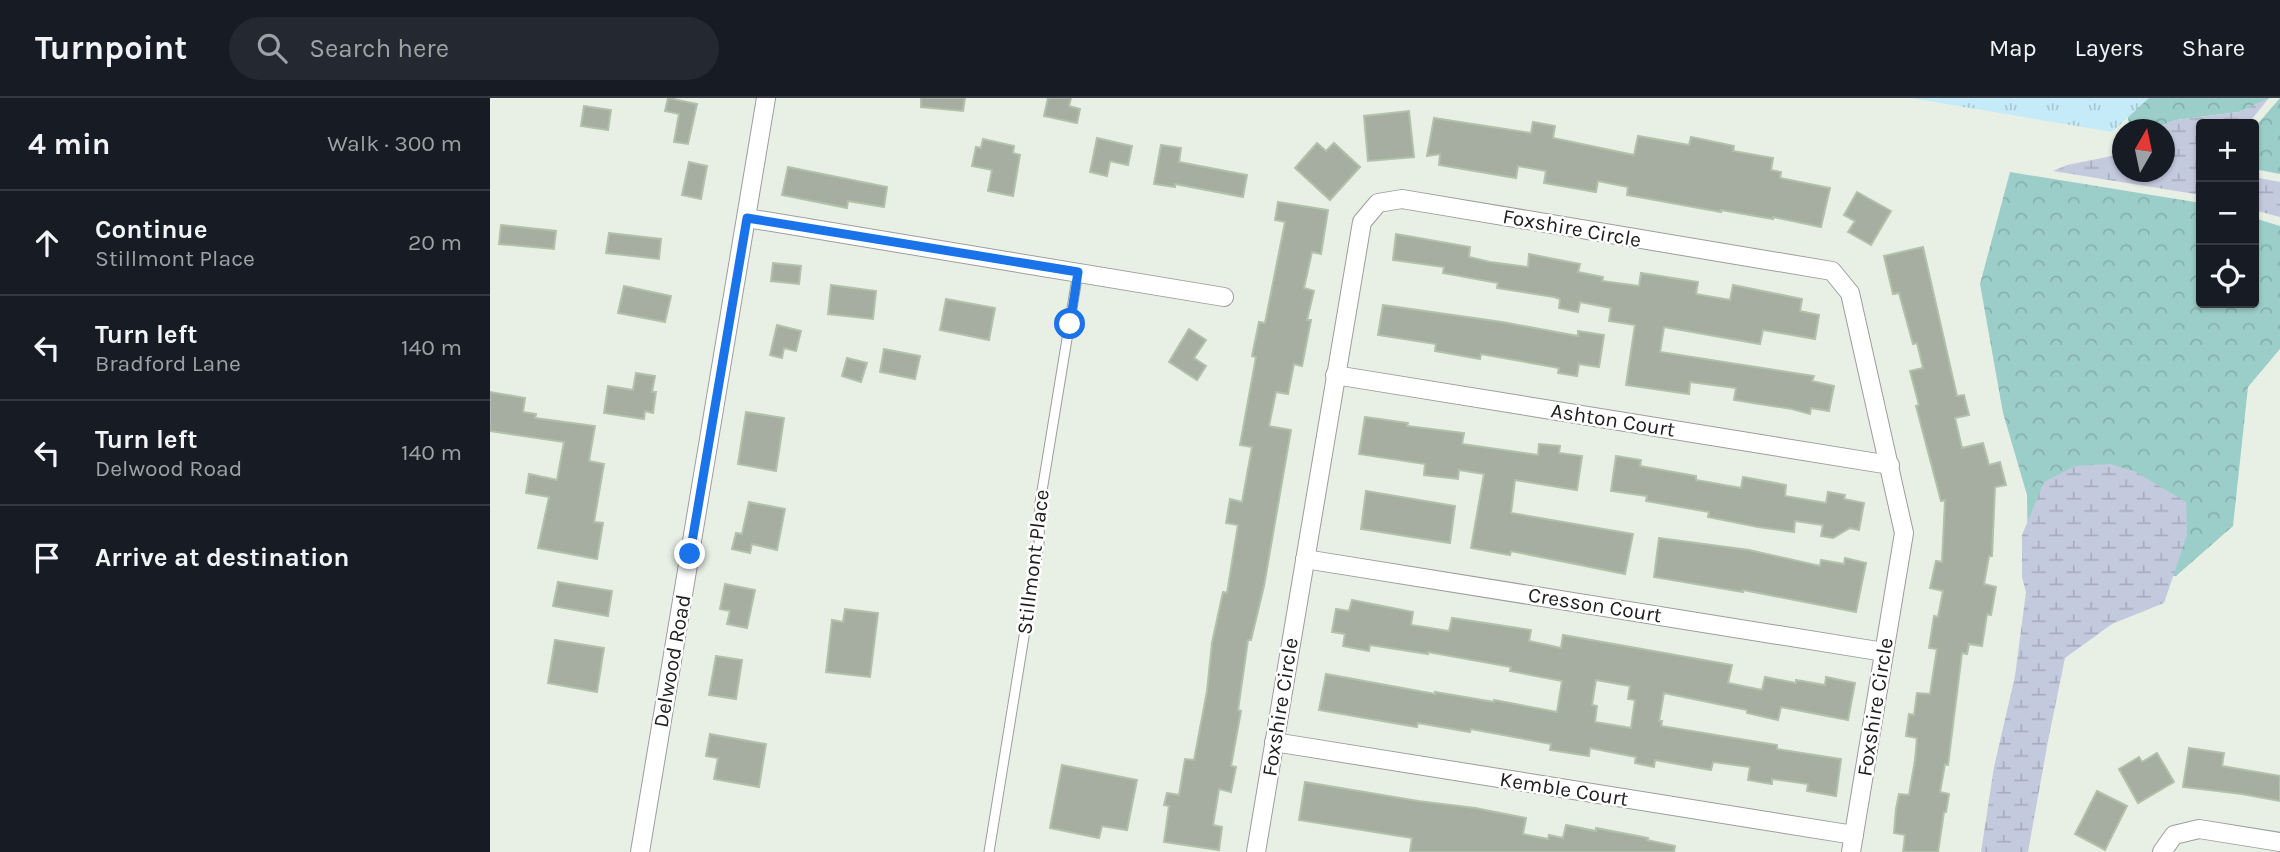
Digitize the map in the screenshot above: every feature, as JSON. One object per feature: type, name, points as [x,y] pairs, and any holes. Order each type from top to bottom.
[{"type":"street","name":"Delwood Road","points":[[640,852],[766,98]]},
{"type":"street","name":"Foxshire Circle","points":[[1256,852],[1362,222],[1378,203],[1402,199],[1832,271],[1850,293],[1904,533],[1853,844]]},
{"type":"street","points":[[747,218],[1224,297]]},
{"type":"street","name":"Ashton Court","points":[[1335,375],[1889,465]]},
{"type":"street","name":"Cresson Court","points":[[1305,559],[1884,652]]},
{"type":"street","name":"Kemble Court","points":[[1274,743],[1853,844]]},
{"type":"street","points":[[2162,852],[2174,835],[2199,829],[2280,842]]},
{"type":"lane","name":"Stillmont Place","points":[[989,852],[1039,544],[1040,503],[1078,272]]},
{"type":"green space","points":[[1911,98],[2149,98],[2126,119],[2112,119],[2112,132]]},
{"type":"green space","points":[[2137,98],[2270,98],[2239,112],[2175,120],[2128,119],[2127,113]]},
{"type":"green space","points":[[2269,98],[2252,119],[2196,119],[2196,194],[2121,182],[2175,182],[2175,120],[2239,112]]},
{"type":"green space","points":[[2280,98],[2280,174],[2259,170],[2259,122]]},
{"type":"green space","points":[[2112,156],[2112,181],[2053,171],[2067,165]]},
{"type":"green space","points":[[2010,172],[2196,202],[2196,308],[2259,308],[2259,220],[2280,226],[2280,349],[2248,387],[2233,526],[2176,576],[2098,580],[2028,562],[2027,495],[2003,413],[1980,284]]},
{"type":"green space","points":[[2259,178],[2280,182],[2280,217],[2259,211]]},
{"type":"green space","points":[[2110,464],[2134,471],[2186,502],[2187,535],[2164,603],[2112,624],[2065,658],[2028,852],[1981,852],[1994,767],[2015,676],[2026,592],[2022,577],[2022,535],[2044,482],[2075,466]]},
{"type":"building","points":[[668,98],[697,104],[688,144],[674,142],[679,114],[665,111]]},
{"type":"building","points":[[921,98],[965,98],[963,111],[921,107]]},
{"type":"building","points":[[1048,98],[1071,98],[1069,106],[1080,109],[1077,123],[1044,116]]},
{"type":"building","points":[[584,106],[611,110],[608,130],[581,126]]},
{"type":"building","points":[[1409,111],[1414,157],[1368,161],[1364,116]]},
{"type":"building","points":[[1434,118],[1531,133],[1533,122],[1555,126],[1553,138],[1634,155],[1638,136],[1689,145],[1691,137],[1734,146],[1733,151],[1773,158],[1771,170],[1781,172],[1780,178],[1830,188],[1821,227],[1627,195],[1628,187],[1598,181],[1596,192],[1544,183],[1546,171],[1518,166],[1516,178],[1439,165],[1440,154],[1427,156]]},
{"type":"building","points":[[1097,138],[1132,146],[1128,165],[1110,161],[1107,176],[1090,172]]},
{"type":"building","points":[[983,139],[1014,146],[1013,153],[1020,155],[1013,196],[988,191],[992,170],[972,166],[976,147],[981,148]]},
{"type":"building","points":[[1317,143],[1326,151],[1334,143],[1360,167],[1330,200],[1295,168]]},
{"type":"building","points":[[1161,145],[1181,148],[1179,162],[1247,175],[1243,197],[1175,184],[1175,187],[1154,184]]},
{"type":"building","points":[[689,162],[707,166],[701,199],[682,195]]},
{"type":"building","points":[[788,167],[887,187],[884,207],[848,201],[847,208],[782,195]]},
{"type":"building","points":[[1857,192],[1891,211],[1871,245],[1848,232],[1855,221],[1844,215]]},
{"type":"building","points":[[1278,202],[1328,210],[1321,254],[1312,252],[1304,288],[1314,291],[1307,320],[1311,320],[1302,366],[1294,364],[1288,394],[1276,392],[1269,426],[1291,430],[1264,586],[1251,640],[1248,640],[1238,710],[1241,711],[1231,766],[1236,767],[1231,792],[1219,789],[1213,825],[1222,827],[1219,850],[1164,842],[1169,806],[1164,805],[1167,793],[1179,795],[1185,759],[1194,760],[1207,691],[1212,643],[1223,592],[1227,593],[1238,525],[1226,523],[1230,499],[1242,502],[1252,447],[1240,445],[1256,357],[1252,356],[1259,322],[1265,323],[1285,222],[1275,220]]},
{"type":"building","points":[[501,225],[556,231],[554,249],[499,244]]},
{"type":"building","points":[[609,233],[661,239],[659,259],[606,253]]},
{"type":"building","points":[[1396,234],[1470,247],[1469,257],[1490,262],[1528,267],[1529,254],[1580,264],[1578,272],[1603,277],[1602,281],[1639,286],[1641,273],[1698,282],[1696,294],[1730,300],[1733,285],[1802,299],[1800,311],[1819,315],[1815,339],[1763,330],[1760,344],[1664,327],[1660,352],[1814,376],[1812,381],[1834,386],[1829,411],[1811,408],[1810,414],[1734,400],[1736,388],[1690,382],[1689,394],[1626,385],[1635,325],[1609,321],[1611,308],[1580,302],[1578,312],[1559,308],[1560,299],[1554,297],[1497,288],[1498,283],[1443,273],[1444,267],[1393,260]]},
{"type":"building","points":[[1923,247],[1957,396],[1964,395],[1969,415],[1955,418],[1962,448],[1983,443],[1989,465],[2000,462],[2006,485],[1995,487],[1992,556],[1989,556],[1984,584],[1996,587],[1991,615],[1987,614],[1982,646],[1969,644],[1967,654],[1962,653],[1948,765],[1945,764],[1940,792],[1949,794],[1938,852],[1903,852],[1905,835],[1894,833],[1896,809],[1899,794],[1909,795],[1915,760],[1917,738],[1906,736],[1909,714],[1914,715],[1917,693],[1930,694],[1937,649],[1929,648],[1934,616],[1938,617],[1943,591],[1930,588],[1936,561],[1942,562],[1945,500],[1941,501],[1916,406],[1919,405],[1910,371],[1923,368],[1917,343],[1913,344],[1899,293],[1893,294],[1884,256]]},
{"type":"building","points":[[773,263],[801,266],[799,284],[771,281]]},
{"type":"building","points":[[831,285],[876,291],[873,319],[828,314]]},
{"type":"building","points":[[624,286],[671,296],[665,322],[618,313]]},
{"type":"building","points":[[946,299],[995,308],[989,340],[940,330]]},
{"type":"building","points":[[1383,305],[1578,336],[1578,331],[1604,335],[1599,367],[1579,364],[1577,376],[1558,373],[1559,368],[1481,354],[1480,359],[1435,351],[1436,344],[1378,335]]},
{"type":"building","points":[[777,325],[801,331],[796,351],[784,348],[782,358],[770,355]]},
{"type":"building","points":[[1189,329],[1206,340],[1194,358],[1206,366],[1197,380],[1169,362]]},
{"type":"building","points":[[884,349],[920,356],[915,379],[880,372]]},
{"type":"building","points":[[847,358],[867,363],[861,382],[842,376]]},
{"type":"building","points":[[636,373],[655,376],[652,392],[656,392],[653,413],[645,411],[644,419],[604,413],[608,386],[633,390]]},
{"type":"building","points":[[490,392],[525,398],[523,412],[536,414],[535,418],[595,426],[589,461],[604,464],[594,522],[603,523],[597,559],[538,548],[549,497],[526,493],[529,474],[557,480],[564,442],[490,431]]},
{"type":"building","points":[[746,412],[784,418],[776,471],[738,464]]},
{"type":"building","points":[[1365,417],[1408,423],[1407,426],[1464,433],[1462,444],[1538,455],[1539,444],[1560,446],[1559,453],[1582,456],[1577,490],[1515,480],[1511,513],[1633,534],[1625,574],[1511,551],[1510,555],[1471,548],[1484,474],[1459,470],[1458,479],[1424,475],[1425,464],[1359,454]]},
{"type":"building","points":[[1616,456],[1641,460],[1640,466],[1696,476],[1696,480],[1741,488],[1743,477],[1786,485],[1785,496],[1826,503],[1828,492],[1845,495],[1844,499],[1864,503],[1859,530],[1850,528],[1833,538],[1821,536],[1823,525],[1795,521],[1794,532],[1758,527],[1708,517],[1709,512],[1646,501],[1647,496],[1611,491]]},
{"type":"building","points":[[1366,491],[1455,506],[1450,543],[1361,529]]},
{"type":"building","points":[[749,502],[785,509],[777,550],[752,544],[750,553],[732,549],[736,533],[742,534]]},
{"type":"building","points":[[1659,538],[1749,550],[1820,566],[1821,560],[1844,564],[1845,558],[1866,563],[1856,612],[1743,590],[1654,577]]},
{"type":"building","points":[[558,582],[612,591],[608,616],[553,606]]},
{"type":"building","points":[[725,584],[755,590],[747,628],[727,624],[730,611],[720,609]]},
{"type":"building","points":[[1352,600],[1413,612],[1411,625],[1449,631],[1452,618],[1531,630],[1529,641],[1561,648],[1563,635],[1732,665],[1728,683],[1762,690],[1765,677],[1825,685],[1826,677],[1855,683],[1848,720],[1781,707],[1778,720],[1747,713],[1747,710],[1664,693],[1659,721],[1662,721],[1661,726],[1777,745],[1777,749],[1841,759],[1836,796],[1807,791],[1808,784],[1772,779],[1772,784],[1748,780],[1750,767],[1713,762],[1711,770],[1655,760],[1654,767],[1635,763],[1636,757],[1590,748],[1589,756],[1550,750],[1551,744],[1471,729],[1470,732],[1418,723],[1417,727],[1319,710],[1326,674],[1557,712],[1562,681],[1510,671],[1511,667],[1428,652],[1370,645],[1369,651],[1343,646],[1345,634],[1332,632],[1336,609],[1349,611]],"holes":[[[1596,680],[1630,686],[1628,699],[1635,700],[1631,728],[1595,722],[1597,706],[1592,705]]]},
{"type":"building","points":[[845,609],[878,613],[870,677],[826,672],[832,620],[843,622]]},
{"type":"building","points":[[555,640],[604,648],[597,692],[548,683]]},
{"type":"building","points":[[716,656],[742,660],[736,699],[709,695]]},
{"type":"building","points":[[710,734],[766,744],[759,787],[714,779],[718,758],[706,756]]},
{"type":"building","points":[[2189,748],[2224,753],[2222,766],[2280,776],[2280,801],[2183,787]]},
{"type":"building","points":[[2157,753],[2174,782],[2138,803],[2119,769],[2139,757],[2142,762]]},
{"type":"building","points":[[1062,765],[1137,780],[1127,830],[1102,826],[1099,838],[1050,828]]},
{"type":"building","points":[[1305,782],[1526,818],[1523,834],[1548,839],[1549,835],[1563,838],[1566,825],[1596,831],[1596,828],[1675,846],[1674,852],[1410,852],[1412,838],[1299,820]]},
{"type":"building","points":[[2097,791],[2127,806],[2105,850],[2075,834]]},
{"type":"route","points":[[690,554],[747,218],[1078,272],[1070,324]]}]
